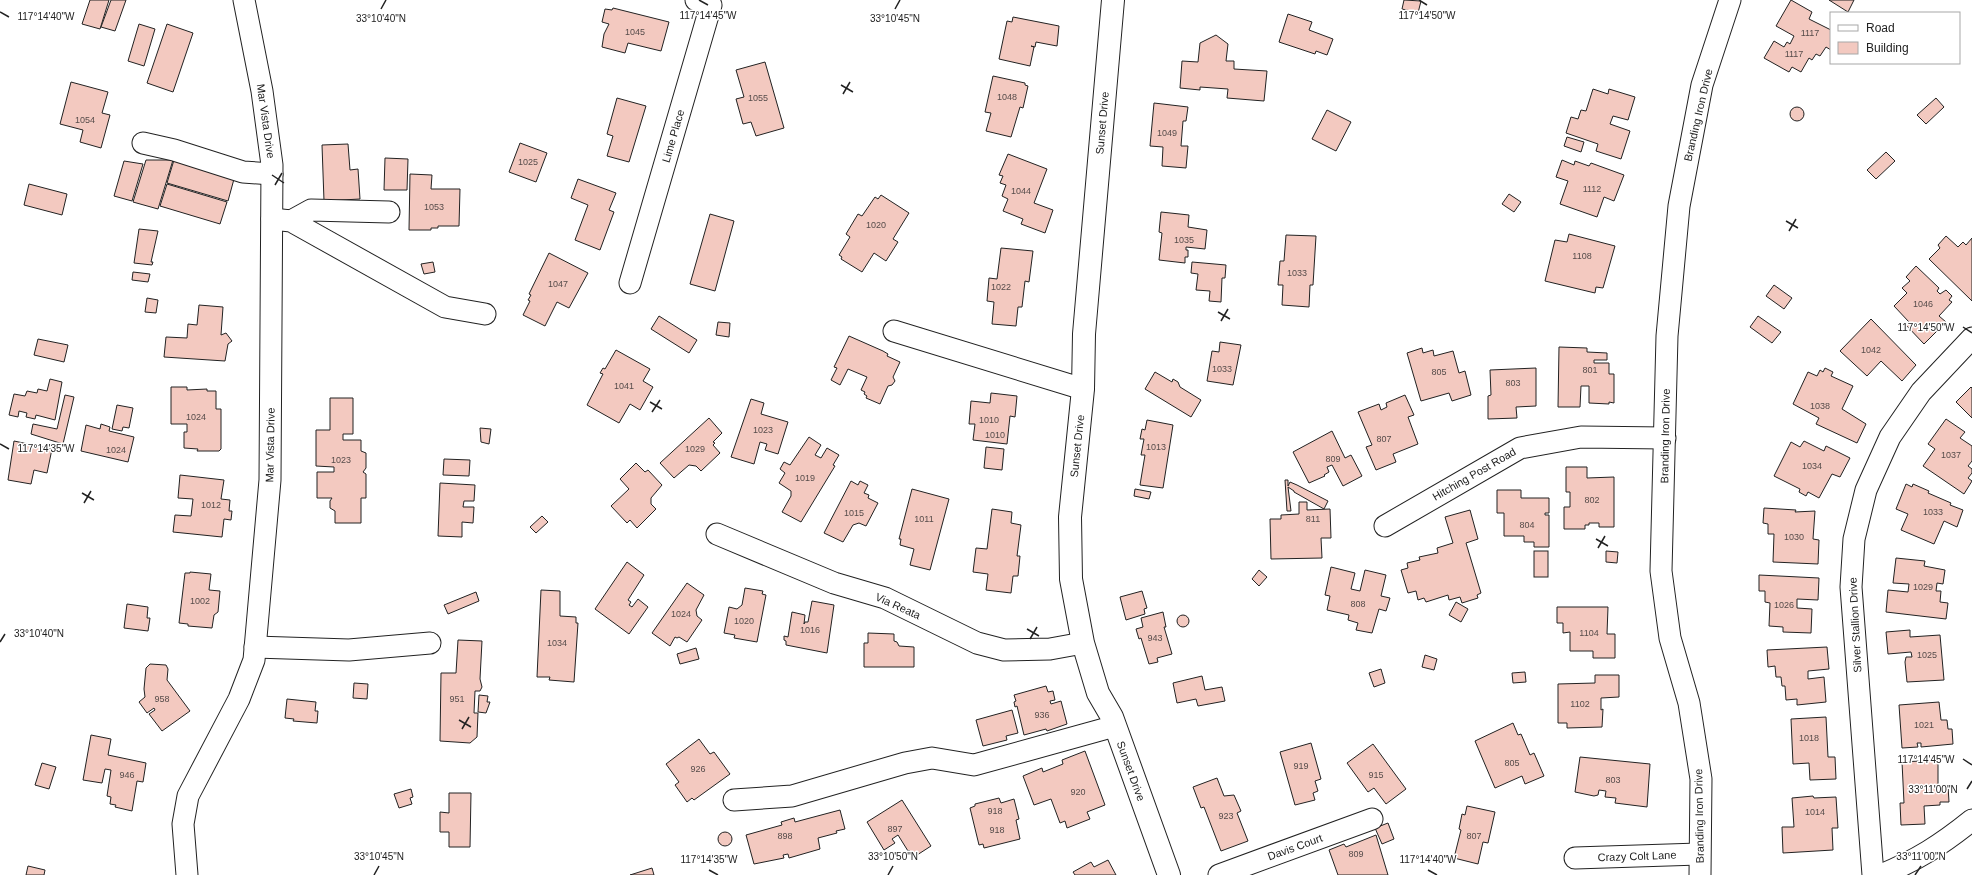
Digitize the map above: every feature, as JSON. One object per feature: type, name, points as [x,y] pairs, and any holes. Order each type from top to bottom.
[{"type":"main road","name":"Sunset Drive","points":[[1113,0],[1085,327],[1083,389],[1070,517],[1071,579],[1083,643],[1098,693],[1115,726],[1170,875]]},
{"type":"street","name":"Mar Vista Drive","points":[[187,875],[183,824],[188,796],[239,699],[254,660],[270,480],[281,220],[272,174],[262,92],[244,0]]},
{"type":"street","name":"Lime Place","points":[[630,283],[712,4],[696,0]]},
{"type":"street","name":"Branding Iron Drive","points":[[1700,875],[1699,854],[1701,779],[1689,703],[1670,638],[1661,571],[1667,336],[1679,206],[1702,85],[1730,0]]},
{"type":"street","points":[[143,143],[174,150],[243,172],[272,174]]},
{"type":"street","points":[[281,220],[311,210],[389,212]]},
{"type":"street","points":[[281,220],[445,307],[485,314]]},
{"type":"street","points":[[894,331],[1083,389]]},
{"type":"street","name":"Silver Stallion Drive","points":[[1873,875],[1850,587],[1854,539],[1866,490],[1890,437],[1921,392],[1972,338]]},
{"type":"street","name":"Hitching Post Road","points":[[1385,526],[1520,448],[1581,437],[1665,438]]},
{"type":"street","name":"Via Reata","points":[[717,534],[834,583],[885,598],[977,643],[1004,650],[1050,649],[1083,643]]},
{"type":"street","points":[[255,647],[349,650],[430,643]]},
{"type":"street","points":[[734,800],[792,796],[904,763],[932,758],[974,765],[1115,726]]},
{"type":"street","name":"Davis Court","points":[[1219,875],[1372,820]]},
{"type":"street","points":[[1881,875],[1913,862],[1949,838],[1972,820]]},
{"type":"street","name":"Crazy Colt Lane","points":[[1575,858],[1699,854]]},
{"type":"building","points":[[90,0],[109,0],[100,29],[82,24]]},
{"type":"building","points":[[111,0],[126,0],[115,31],[101,27]]},
{"type":"building","points":[[1404,0],[1421,1],[1418,13],[1402,9]]},
{"type":"building","points":[[1791,0],[1812,12],[1809,19],[1830,30],[1830,49],[1826,47],[1820,56],[1816,54],[1812,60],[1809,58],[1801,72],[1792,67],[1789,72],[1764,58],[1774,41],[1784,47],[1787,42],[1790,44],[1794,36],[1776,26]]},
{"type":"building","points":[[1829,0],[1854,0],[1848,12]]},
{"type":"building","points":[[613,8],[669,22],[661,51],[628,43],[625,53],[602,47],[604,34],[609,24],[602,22],[605,9],[612,10]]},
{"type":"building","points":[[1288,14],[1312,22],[1309,30],[1333,39],[1327,55],[1316,51],[1315,54],[1279,42]]},
{"type":"building","points":[[1013,17],[1059,26],[1057,46],[1036,42],[1035,47],[1031,46],[1034,47],[1030,66],[999,59],[1007,21],[1012,22]]},
{"type":"building","points":[[139,24],[155,29],[144,66],[128,61]]},
{"type":"building","points":[[167,24],[193,33],[173,92],[147,83]]},
{"type":"building","points":[[1216,35],[1228,44],[1226,61],[1234,61],[1234,69],[1267,71],[1264,101],[1227,98],[1228,89],[1200,87],[1200,90],[1180,88],[1182,61],[1198,62],[1200,43]]},
{"type":"building","points":[[765,62],[784,128],[756,136],[751,122],[743,124],[736,99],[744,97],[736,70]]},
{"type":"building","points":[[993,76],[1025,83],[1025,85],[1028,86],[1023,108],[1020,107],[1011,137],[986,131],[991,113],[985,112]]},
{"type":"building","points":[[71,82],[108,92],[102,113],[110,115],[101,148],[80,142],[83,130],[60,124]]},
{"type":"building","points":[[1593,89],[1608,94],[1609,89],[1635,97],[1628,120],[1613,116],[1610,124],[1630,131],[1621,159],[1596,151],[1598,144],[1566,133],[1571,117],[1578,119],[1581,110],[1586,111]]},
{"type":"building","points":[[617,98],[646,106],[629,162],[607,156],[613,136],[607,134]]},
{"type":"building","points":[[1936,98],[1944,107],[1926,124],[1917,115]]},
{"type":"building","points":[[1154,103],[1188,107],[1186,121],[1183,121],[1181,146],[1188,146],[1186,168],[1162,166],[1163,147],[1150,146]]},
{"type":"building","points":[[1797,107],[1802,109],[1804,114],[1802,119],[1797,121],[1792,119],[1790,114],[1792,109]]},
{"type":"building","points":[[1327,110],[1351,122],[1336,151],[1312,139]]},
{"type":"building","points":[[1567,137],[1584,142],[1581,152],[1564,146]]},
{"type":"building","points":[[520,143],[547,153],[536,182],[509,172]]},
{"type":"building","points":[[348,144],[350,170],[358,169],[360,199],[324,201],[322,145]]},
{"type":"building","points":[[1886,152],[1895,161],[1876,179],[1867,170]]},
{"type":"building","points":[[1008,154],[1047,169],[1034,203],[1053,210],[1045,233],[1021,224],[1023,219],[1003,211],[1008,199],[1002,196],[1006,185],[1000,183],[1003,176],[999,175]]},
{"type":"building","points":[[385,158],[408,159],[407,190],[384,190]]},
{"type":"building","points":[[146,160],[173,160],[158,209],[133,202]]},
{"type":"building","points":[[174,160],[234,179],[228,201],[167,183]]},
{"type":"building","points":[[1562,160],[1574,165],[1575,161],[1589,166],[1591,163],[1624,175],[1614,201],[1604,197],[1597,217],[1560,204],[1568,181],[1556,177]]},
{"type":"building","points":[[124,161],[143,164],[132,201],[114,196]]},
{"type":"building","points":[[410,174],[432,175],[431,189],[460,189],[459,226],[438,226],[438,228],[431,228],[431,230],[409,230]]},
{"type":"building","points":[[578,179],[616,193],[609,210],[614,212],[600,250],[575,240],[588,205],[571,198]]},
{"type":"building","points":[[29,184],[67,194],[62,215],[24,205]]},
{"type":"building","points":[[167,184],[227,202],[220,224],[160,206]]},
{"type":"building","points":[[1509,194],[1521,202],[1514,212],[1502,204]]},
{"type":"building","points":[[881,195],[909,213],[893,239],[898,242],[886,261],[874,253],[862,272],[841,259],[842,257],[839,255],[850,237],[846,234],[858,214],[862,216],[875,197],[878,199]]},
{"type":"building","points":[[1161,212],[1189,215],[1188,227],[1207,230],[1205,249],[1186,247],[1186,250],[1188,250],[1188,257],[1185,257],[1185,263],[1159,260],[1162,233],[1159,232]]},
{"type":"building","points":[[710,214],[734,221],[715,291],[690,284]]},
{"type":"building","points":[[139,229],[158,231],[151,262],[153,262],[152,265],[134,263]]},
{"type":"building","points":[[1569,234],[1615,246],[1603,288],[1596,287],[1595,293],[1545,281],[1555,240],[1567,242]]},
{"type":"building","points":[[1286,235],[1316,236],[1313,285],[1310,285],[1309,307],[1282,305],[1283,285],[1278,285],[1280,261],[1284,261]]},
{"type":"building","points":[[1946,236],[1958,247],[1963,242],[1966,245],[1972,238],[1972,301],[1929,259],[1940,248],[1938,245]]},
{"type":"building","points":[[1001,248],[1033,251],[1029,282],[1025,281],[1022,307],[1018,307],[1016,326],[992,324],[994,302],[987,301],[989,278],[997,279]]},
{"type":"building","points":[[549,253],[588,273],[569,308],[557,302],[545,326],[523,315],[530,301],[528,300],[531,295],[529,294]]},
{"type":"building","points":[[433,262],[435,272],[424,274],[421,264]]},
{"type":"building","points":[[1192,262],[1226,265],[1225,278],[1222,278],[1221,302],[1209,301],[1210,291],[1196,290],[1198,274],[1191,273]]},
{"type":"building","points":[[1916,266],[1939,288],[1937,291],[1940,294],[1946,290],[1952,296],[1949,300],[1952,302],[1939,316],[1946,322],[1924,344],[1906,325],[1909,322],[1894,306],[1907,293],[1902,288],[1910,281],[1906,277]]},
{"type":"building","points":[[133,272],[150,274],[148,282],[132,280]]},
{"type":"building","points":[[1774,285],[1792,298],[1784,309],[1766,296]]},
{"type":"building","points":[[147,298],[158,300],[156,313],[145,312]]},
{"type":"building","points":[[199,305],[223,307],[221,335],[226,333],[232,341],[228,344],[225,361],[164,357],[166,337],[187,338],[188,324],[197,325]]},
{"type":"building","points":[[659,316],[697,340],[689,353],[651,329]]},
{"type":"building","points":[[1758,316],[1781,332],[1772,343],[1750,327]]},
{"type":"building","points":[[1871,319],[1916,365],[1902,381],[1881,361],[1867,376],[1840,351]]},
{"type":"building","points":[[718,322],[730,323],[729,337],[716,335]]},
{"type":"building","points":[[849,336],[883,351],[888,354],[887,356],[900,362],[893,377],[895,381],[892,385],[888,386],[880,404],[866,398],[867,396],[864,394],[865,392],[861,390],[867,377],[848,369],[840,385],[831,380],[837,368],[834,367]]},
{"type":"building","points":[[38,339],[68,345],[64,362],[34,355]]},
{"type":"building","points":[[1220,342],[1241,345],[1233,385],[1207,381],[1212,351],[1219,352]]},
{"type":"building","points":[[1559,347],[1587,348],[1587,352],[1607,353],[1607,360],[1594,360],[1594,363],[1609,363],[1609,374],[1614,374],[1614,403],[1589,403],[1589,386],[1581,386],[1580,407],[1558,407]]},
{"type":"building","points":[[1422,348],[1423,353],[1433,350],[1434,356],[1453,351],[1459,373],[1465,371],[1471,395],[1452,401],[1449,393],[1421,401],[1407,353]]},
{"type":"building","points":[[616,350],[650,369],[643,381],[653,387],[640,410],[630,404],[619,423],[587,405],[603,374],[600,373],[603,368],[605,369]]},
{"type":"building","points":[[1536,368],[1536,406],[1516,407],[1517,418],[1488,419],[1488,396],[1491,395],[1490,370]]},
{"type":"building","points":[[1825,368],[1833,372],[1831,376],[1853,386],[1842,409],[1866,424],[1857,443],[1816,424],[1819,418],[1793,404],[1808,372],[1817,376],[1820,370],[1823,372]]},
{"type":"building","points":[[1155,372],[1172,382],[1173,379],[1178,382],[1180,387],[1201,400],[1191,417],[1145,389]]},
{"type":"building","points":[[50,379],[62,382],[55,420],[36,415],[35,419],[26,417],[27,413],[19,411],[18,417],[9,415],[14,394],[25,396],[27,391],[37,393],[38,389],[47,391]]},
{"type":"building","points":[[171,387],[187,387],[187,390],[207,389],[207,391],[216,391],[216,409],[221,409],[221,449],[219,451],[197,451],[198,449],[184,448],[184,432],[187,432],[187,424],[171,424]]},
{"type":"building","points":[[1971,387],[1972,388],[1972,418],[1956,402]]},
{"type":"building","points":[[991,393],[1017,396],[1015,417],[1010,416],[1007,444],[973,440],[975,424],[969,424],[971,401],[990,403]]},
{"type":"building","points":[[65,395],[74,397],[63,444],[31,434],[33,424],[57,429]]},
{"type":"building","points":[[1405,395],[1414,415],[1408,417],[1418,444],[1393,454],[1396,462],[1376,470],[1366,447],[1372,445],[1358,412],[1379,404],[1381,410],[1387,407],[1386,403]]},
{"type":"building","points":[[330,398],[353,398],[353,434],[343,434],[343,440],[361,440],[361,451],[366,453],[366,468],[363,472],[366,474],[366,498],[361,498],[361,523],[335,523],[335,511],[330,508],[330,501],[332,498],[317,498],[317,472],[334,472],[334,467],[316,466],[316,430],[330,430]]},
{"type":"building","points":[[751,399],[764,403],[761,414],[788,422],[778,454],[765,450],[767,444],[760,442],[754,464],[731,457]]},
{"type":"building","points":[[117,405],[133,408],[129,428],[123,427],[122,431],[112,429]]},
{"type":"building","points":[[709,418],[722,433],[713,442],[715,443],[713,445],[720,453],[701,471],[696,466],[689,465],[674,478],[660,463]]},
{"type":"building","points":[[1946,419],[1965,432],[1960,438],[1972,446],[1972,461],[1968,466],[1972,469],[1972,473],[1968,478],[1972,481],[1964,494],[1923,466],[1935,449],[1928,444]]},
{"type":"building","points":[[1147,420],[1173,425],[1163,488],[1140,485],[1145,455],[1141,455],[1144,439],[1140,439],[1142,429],[1145,430]]},
{"type":"building","points":[[101,424],[110,427],[109,431],[134,437],[128,462],[81,451],[86,425],[100,429]]},
{"type":"building","points":[[480,428],[491,429],[489,444],[481,442]]},
{"type":"building","points":[[1332,431],[1345,458],[1351,455],[1362,476],[1343,486],[1332,465],[1327,467],[1329,472],[1324,475],[1325,476],[1309,483],[1293,452]]},
{"type":"building","points":[[809,437],[821,445],[815,455],[821,458],[827,448],[839,455],[833,465],[835,466],[801,522],[782,512],[791,496],[791,491],[779,483],[785,473],[780,469],[784,462],[790,465]]},
{"type":"building","points":[[14,441],[52,449],[47,473],[34,470],[31,484],[8,480]]},
{"type":"building","points":[[1804,441],[1824,451],[1826,446],[1850,458],[1840,477],[1832,474],[1819,498],[1808,492],[1806,496],[1799,492],[1800,489],[1774,476],[1791,442],[1800,447]]},
{"type":"building","points":[[986,447],[1004,449],[1002,470],[984,468]]},
{"type":"building","points":[[444,459],[470,460],[469,476],[443,475]]},
{"type":"building","points":[[636,463],[645,472],[648,470],[662,485],[651,498],[651,504],[656,509],[637,528],[630,520],[627,523],[611,506],[629,489],[620,479]]},
{"type":"building","points":[[1566,467],[1587,467],[1587,478],[1614,477],[1614,527],[1599,527],[1599,523],[1589,523],[1589,525],[1585,525],[1585,529],[1564,529],[1564,507],[1570,507],[1570,492],[1566,492]]},
{"type":"building","points":[[180,475],[224,480],[221,499],[230,500],[229,511],[232,511],[231,520],[224,519],[222,537],[173,532],[175,515],[191,516],[193,499],[178,498]]},
{"type":"building","points":[[1285,480],[1288,480],[1288,486],[1290,482],[1328,501],[1324,509],[1288,487],[1291,511],[1287,511]]},
{"type":"building","points":[[851,481],[858,485],[860,481],[868,485],[864,493],[869,495],[868,498],[878,503],[866,526],[859,523],[853,525],[843,542],[824,533]]},
{"type":"building","points":[[440,483],[475,485],[474,501],[464,501],[463,507],[474,507],[473,523],[462,522],[462,537],[438,536]]},
{"type":"building","points":[[1906,484],[1912,487],[1913,484],[1929,491],[1928,493],[1963,510],[1957,527],[1944,521],[1934,544],[1901,530],[1908,514],[1896,509]]},
{"type":"building","points":[[912,489],[949,499],[930,570],[910,565],[914,549],[900,545],[901,539],[899,539]]},
{"type":"building","points":[[1135,489],[1151,492],[1149,499],[1134,496]]},
{"type":"building","points":[[1497,490],[1521,490],[1521,498],[1549,498],[1549,513],[1545,513],[1545,515],[1549,515],[1549,547],[1534,547],[1534,542],[1524,542],[1524,536],[1504,536],[1504,513],[1497,513]]},
{"type":"building","points":[[1299,502],[1307,502],[1307,510],[1330,509],[1331,538],[1321,538],[1322,558],[1271,559],[1270,519],[1281,519],[1281,515],[1299,514]]},
{"type":"building","points":[[1764,508],[1796,510],[1795,512],[1815,511],[1813,539],[1819,540],[1818,564],[1773,562],[1774,534],[1768,534],[1768,524],[1763,523]]},
{"type":"building","points":[[992,509],[1012,512],[1011,523],[1021,525],[1017,556],[1020,556],[1018,576],[1013,576],[1011,593],[986,590],[988,574],[973,572],[976,548],[987,549]]},
{"type":"building","points":[[1470,510],[1478,539],[1466,543],[1481,593],[1477,595],[1478,598],[1462,603],[1460,597],[1449,600],[1448,595],[1426,602],[1424,598],[1418,600],[1416,591],[1408,593],[1401,570],[1408,568],[1407,563],[1420,560],[1419,557],[1438,553],[1437,548],[1453,543],[1445,517]]},
{"type":"building","points":[[542,516],[548,522],[536,533],[530,527]]},
{"type":"building","points":[[1534,551],[1548,551],[1548,577],[1534,577]]},
{"type":"building","points":[[1606,551],[1618,552],[1617,563],[1606,562]]},
{"type":"building","points":[[1896,558],[1925,561],[1924,566],[1945,570],[1943,584],[1937,583],[1936,591],[1941,591],[1940,602],[1948,603],[1946,619],[1886,612],[1888,590],[1908,592],[1909,584],[1893,583]]},
{"type":"building","points":[[627,562],[644,575],[628,600],[631,602],[629,605],[632,607],[638,599],[648,607],[629,634],[595,609]]},
{"type":"building","points":[[1331,567],[1355,573],[1351,589],[1360,591],[1365,570],[1386,575],[1381,596],[1390,598],[1386,611],[1379,609],[1372,633],[1356,630],[1358,623],[1348,620],[1349,615],[1327,610],[1330,596],[1325,595]]},
{"type":"building","points":[[1259,570],[1267,577],[1259,586],[1252,579]]},
{"type":"building","points":[[185,573],[211,574],[209,590],[220,591],[218,612],[214,615],[212,628],[188,626],[188,624],[179,623]]},
{"type":"building","points":[[1759,575],[1819,578],[1818,600],[1797,599],[1797,608],[1812,609],[1811,633],[1783,632],[1783,627],[1769,626],[1770,603],[1765,602],[1765,591],[1759,591]]},
{"type":"building","points":[[687,583],[704,595],[696,610],[697,616],[702,620],[687,642],[679,637],[675,637],[670,646],[652,633]]},
{"type":"building","points":[[745,588],[763,591],[762,594],[766,595],[757,642],[734,638],[735,635],[724,633],[729,607],[737,609],[742,605]]},
{"type":"building","points":[[541,590],[560,591],[560,616],[576,617],[576,623],[578,623],[574,682],[549,680],[550,677],[537,677]]},
{"type":"building","points":[[1142,591],[1147,608],[1144,609],[1145,614],[1126,620],[1120,597]]},
{"type":"building","points":[[476,592],[479,601],[448,614],[444,605]]},
{"type":"building","points":[[812,601],[834,605],[827,653],[786,645],[786,641],[784,640],[784,636],[788,637],[792,612],[805,615],[804,624],[805,622],[808,622]]},
{"type":"building","points":[[1456,602],[1468,609],[1461,622],[1449,615]]},
{"type":"building","points":[[127,604],[148,607],[147,618],[150,618],[148,631],[124,628]]},
{"type":"building","points":[[1557,607],[1608,607],[1607,634],[1615,634],[1615,658],[1593,658],[1593,651],[1570,651],[1570,632],[1563,633],[1563,623],[1557,623]]},
{"type":"building","points":[[1163,612],[1166,627],[1164,627],[1172,654],[1157,658],[1158,662],[1149,664],[1141,638],[1139,639],[1136,629],[1143,627],[1141,618]]},
{"type":"building","points":[[1185,615],[1188,616],[1188,626],[1181,627],[1178,626],[1177,619],[1178,616]]},
{"type":"building","points":[[1910,630],[1910,637],[1940,635],[1944,680],[1907,682],[1905,662],[1906,657],[1912,657],[1911,652],[1888,654],[1886,632]]},
{"type":"building","points":[[868,633],[894,634],[894,641],[897,642],[899,646],[914,647],[914,667],[864,667],[864,643],[868,643]]},
{"type":"building","points":[[458,640],[482,641],[480,679],[482,687],[480,691],[475,691],[474,713],[478,713],[477,737],[470,743],[440,741],[441,673],[456,673]]},
{"type":"building","points":[[1827,647],[1829,669],[1808,671],[1808,679],[1824,677],[1826,702],[1797,705],[1797,699],[1786,700],[1785,686],[1782,686],[1781,677],[1776,677],[1775,666],[1768,667],[1767,650]]},
{"type":"building","points":[[696,648],[699,659],[680,664],[677,654]]},
{"type":"building","points":[[1425,655],[1437,659],[1434,670],[1422,667]]},
{"type":"building","points":[[150,664],[166,665],[168,669],[167,680],[190,711],[162,731],[149,714],[155,710],[154,708],[147,713],[139,702],[145,697],[144,689],[146,668]]},
{"type":"building","points":[[1381,669],[1385,683],[1374,687],[1369,673]]},
{"type":"building","points":[[1525,672],[1526,682],[1513,683],[1512,673]]},
{"type":"building","points":[[1595,675],[1619,675],[1619,697],[1601,698],[1601,710],[1603,709],[1602,727],[1567,728],[1567,723],[1558,723],[1558,684],[1595,683]]},
{"type":"building","points":[[1202,676],[1205,690],[1222,687],[1225,701],[1198,706],[1196,699],[1177,703],[1173,683]]},
{"type":"building","points":[[354,683],[368,684],[367,699],[353,698]]},
{"type":"building","points":[[1046,686],[1048,692],[1053,691],[1055,700],[1050,701],[1051,704],[1061,701],[1067,724],[1047,731],[1046,729],[1024,735],[1017,706],[1015,707],[1014,702],[1016,701],[1014,695]]},
{"type":"building","points":[[479,695],[488,696],[487,702],[490,702],[486,713],[478,712]]},
{"type":"building","points":[[287,699],[316,702],[315,711],[318,711],[317,723],[293,721],[294,719],[285,718]]},
{"type":"building","points":[[1939,702],[1941,720],[1947,720],[1948,729],[1952,729],[1953,744],[1921,747],[1921,743],[1917,743],[1918,747],[1902,748],[1899,705]]},
{"type":"building","points":[[1012,710],[1018,733],[1006,736],[1007,740],[983,746],[976,720]]},
{"type":"building","points":[[1826,717],[1828,757],[1835,757],[1836,779],[1810,780],[1809,763],[1793,764],[1791,719]]},
{"type":"building","points":[[1513,723],[1518,735],[1521,734],[1530,755],[1534,753],[1544,776],[1525,784],[1522,776],[1495,788],[1475,741]]},
{"type":"building","points":[[91,735],[111,739],[108,755],[146,763],[143,782],[137,781],[132,811],[115,807],[116,805],[110,804],[111,797],[107,796],[111,770],[105,769],[102,783],[83,780]]},
{"type":"building","points":[[699,739],[710,754],[714,752],[730,774],[694,800],[692,798],[687,802],[675,785],[679,782],[666,764]]},
{"type":"building","points":[[1311,743],[1321,779],[1315,781],[1318,791],[1313,793],[1315,800],[1295,805],[1280,752]]},
{"type":"building","points":[[1373,744],[1406,789],[1386,804],[1374,788],[1368,792],[1347,763]]},
{"type":"building","points":[[1085,751],[1105,805],[1087,812],[1090,819],[1067,828],[1065,821],[1060,823],[1051,799],[1034,805],[1023,776],[1042,768],[1043,772],[1063,764],[1062,760]]},
{"type":"building","points":[[1580,757],[1650,764],[1647,807],[1615,803],[1616,798],[1605,797],[1606,791],[1599,790],[1598,795],[1594,796],[1575,792]]},
{"type":"building","points":[[1938,760],[1938,787],[1948,786],[1949,802],[1940,802],[1940,805],[1924,806],[1925,824],[1901,825],[1900,803],[1904,803],[1902,762]]},
{"type":"building","points":[[42,763],[56,767],[49,789],[35,785]]},
{"type":"building","points":[[1217,778],[1224,796],[1234,795],[1241,811],[1237,813],[1248,841],[1221,851],[1204,807],[1201,808],[1193,787]]},
{"type":"building","points":[[411,789],[413,797],[410,798],[412,804],[399,808],[394,794]]},
{"type":"building","points":[[449,793],[471,793],[470,847],[449,847],[449,832],[440,832],[440,812],[449,813]]},
{"type":"building","points":[[1813,796],[1814,798],[1836,797],[1838,828],[1832,828],[1833,850],[1783,853],[1782,827],[1794,827],[1792,798]]},
{"type":"building","points":[[999,798],[1001,803],[1014,799],[1019,819],[1016,820],[1020,839],[984,848],[983,844],[979,845],[970,808],[975,806],[975,804]]},
{"type":"building","points":[[902,800],[931,846],[914,857],[909,850],[908,851],[898,835],[892,839],[895,843],[884,850],[867,822]]},
{"type":"building","points":[[1467,806],[1495,812],[1488,843],[1483,842],[1478,864],[1454,858],[1461,830],[1459,829],[1462,814],[1465,815]]},
{"type":"building","points":[[840,810],[845,829],[836,831],[837,833],[818,838],[820,849],[789,858],[788,854],[783,855],[784,858],[754,864],[746,835],[782,825],[781,822],[794,818],[795,822]]},
{"type":"building","points":[[1388,823],[1394,839],[1382,844],[1375,828]]},
{"type":"building","points":[[725,832],[730,834],[732,839],[730,844],[725,846],[720,844],[718,839],[720,834]]},
{"type":"building","points":[[1376,835],[1388,875],[1338,875],[1329,850],[1344,844],[1346,847]]},
{"type":"building","points":[[1108,860],[1116,875],[1075,875],[1073,872],[1091,862],[1094,867]]},
{"type":"building","points":[[28,866],[45,870],[44,875],[26,875]]},
{"type":"building","points":[[652,868],[654,875],[630,875]]}]
